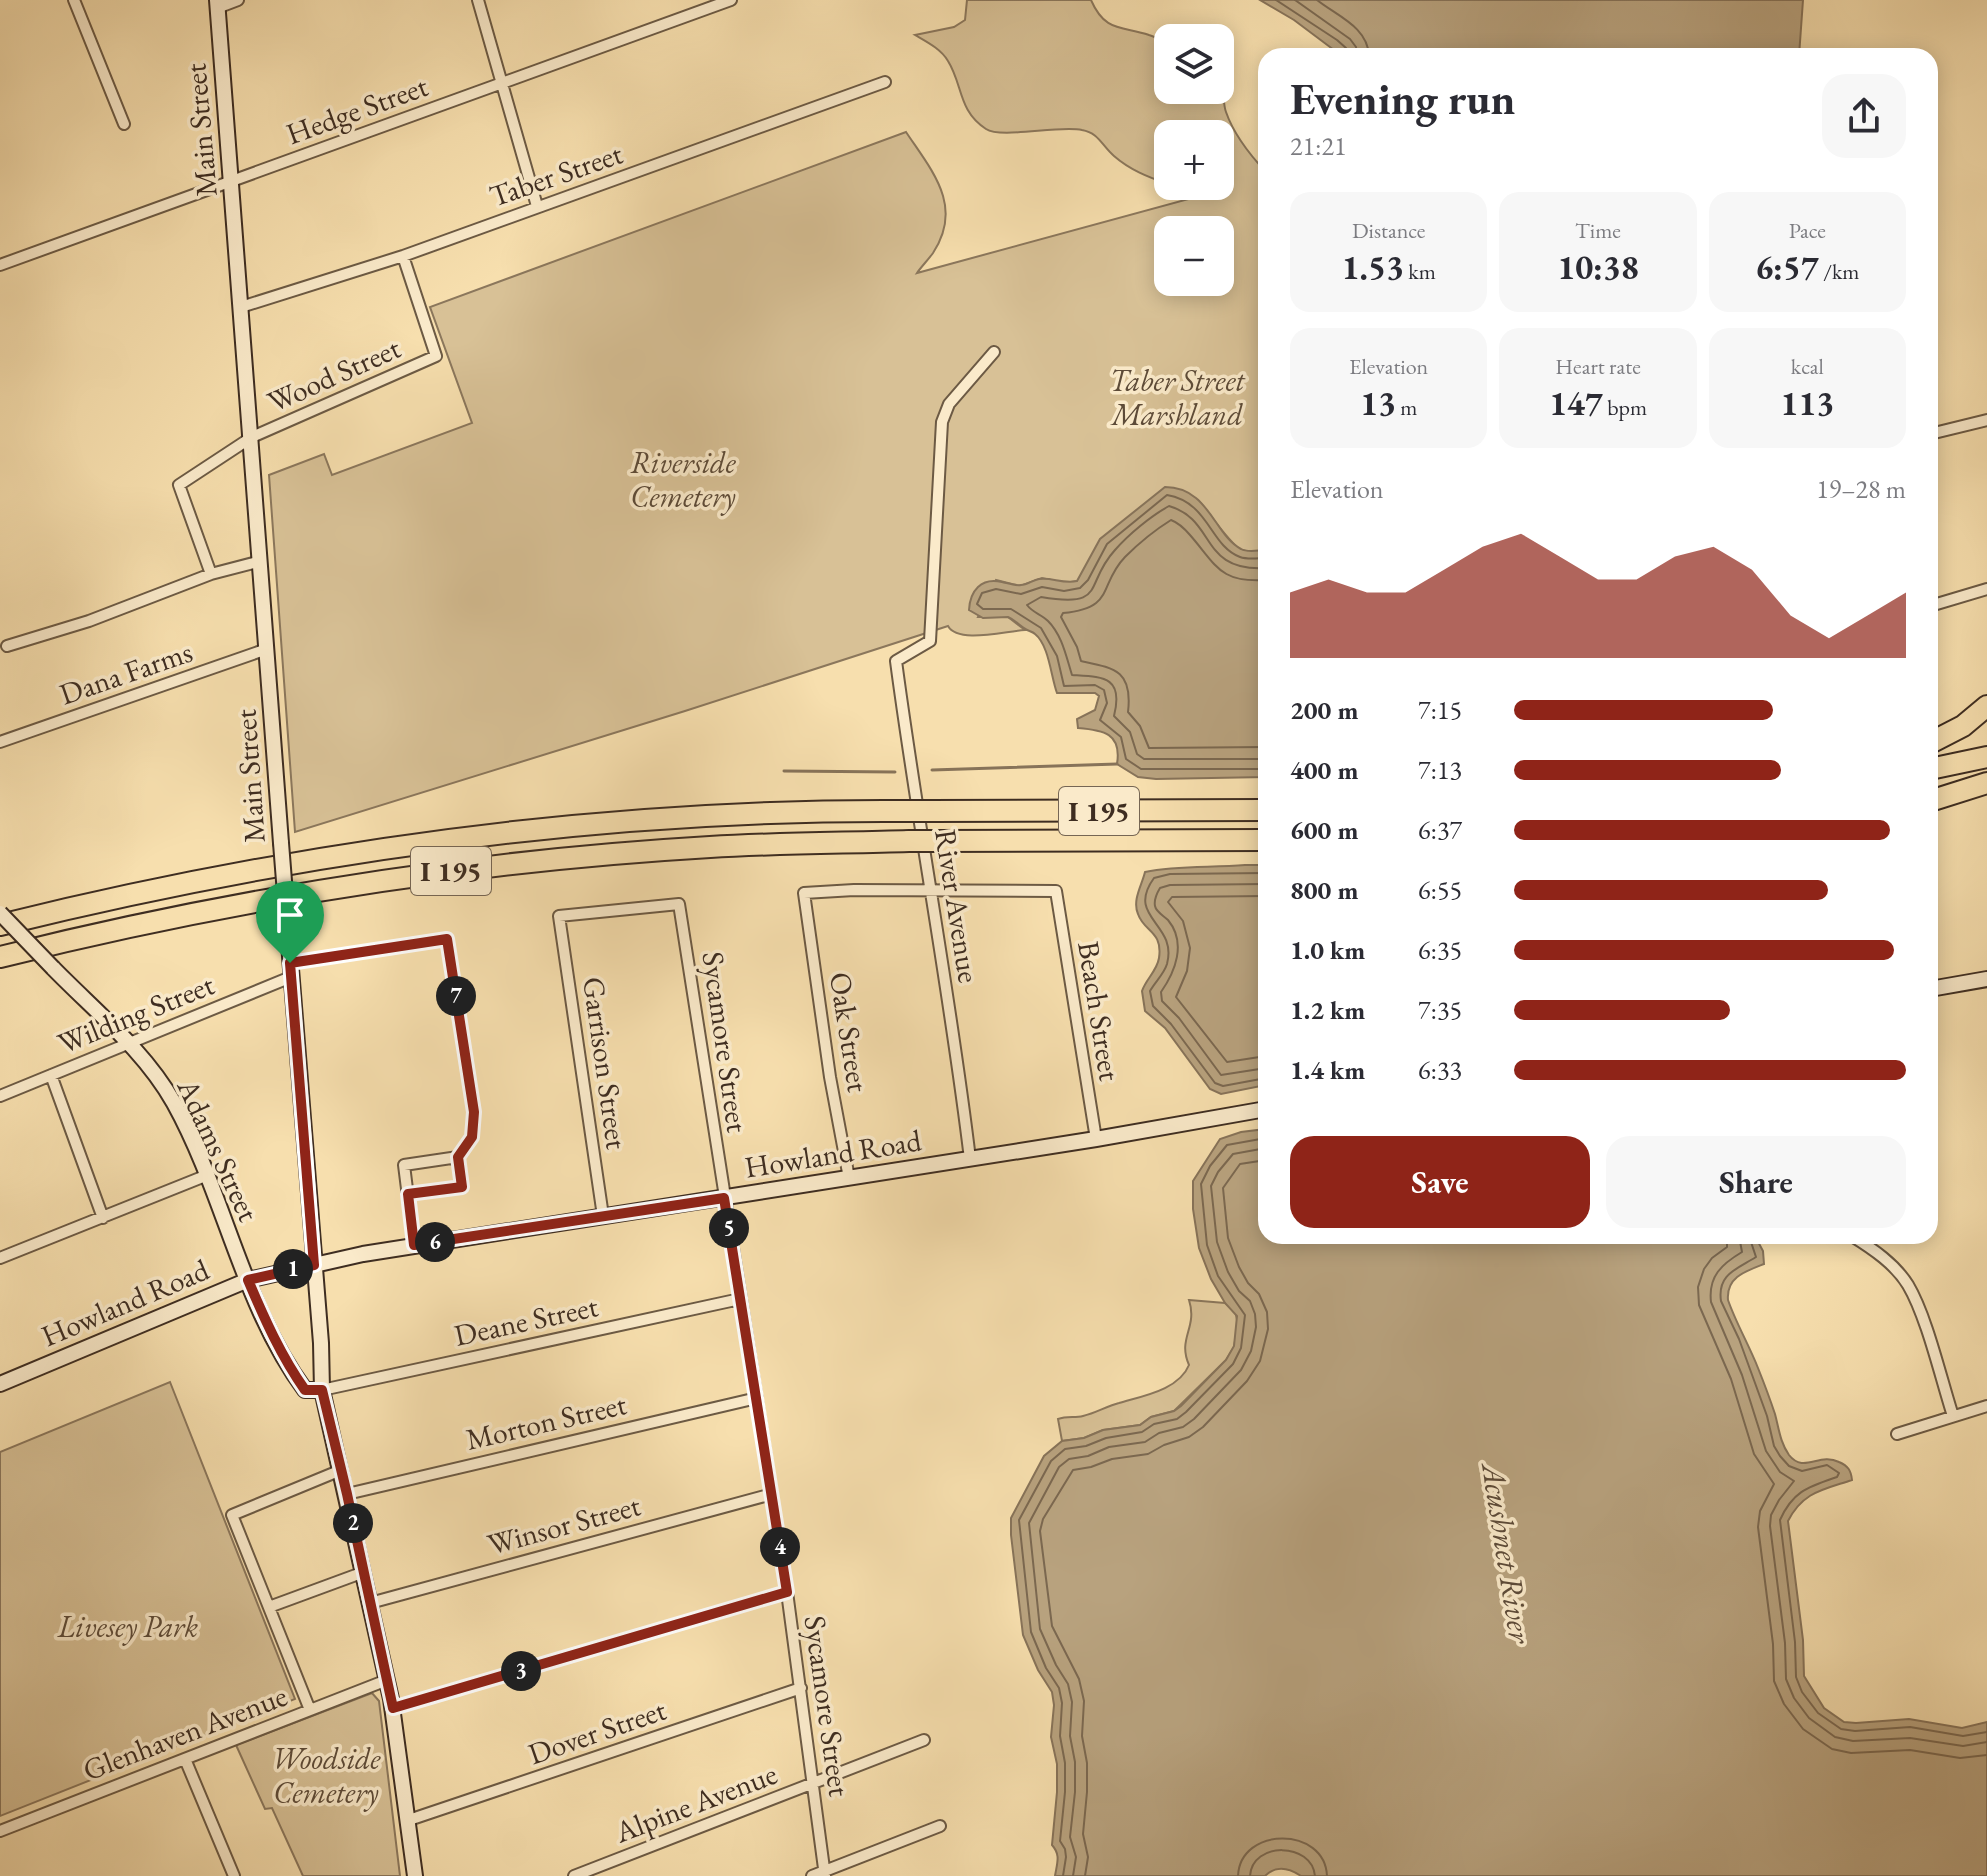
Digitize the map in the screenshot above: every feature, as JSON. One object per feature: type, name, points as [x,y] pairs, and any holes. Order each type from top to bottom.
[{"type":"highway","points":[[1938,739],[1963,726],[1987,706]]},
{"type":"highway","points":[[1938,767],[1987,757]]},
{"type":"highway","points":[[1938,787],[1987,776]]},
{"type":"highway","points":[[1938,798],[1987,783]]},
{"type":"highway","name":"I 195","points":[[0,925],[220,876],[449,838],[703,815],[803,810],[1258,810]]},
{"type":"highway","name":"I 195","points":[[0,957],[237,904],[442,872],[664,850],[909,841],[1258,840]]},
{"type":"main road","name":"Main Street","points":[[217,4],[321,1343],[322,1390],[393,1708],[415,1876]]},
{"type":"main road","name":"Adams Street","points":[[0,913],[128,1042],[172,1100],[268,1324],[305,1390],[322,1390]]},
{"type":"main road","points":[[1938,988],[1987,979]]},
{"type":"main road","name":"Howland Road","points":[[0,1384],[248,1280],[314,1265],[414,1245],[1096,1139],[1258,1110]]},
{"type":"street","points":[[74,0],[124,124]]},
{"type":"street","points":[[217,4],[238,0]]},
{"type":"street","points":[[478,0],[537,206]]},
{"type":"street","name":"Hedge Street","points":[[0,265],[731,0]]},
{"type":"street","name":"Taber Street","points":[[241,307],[403,256],[885,82]]},
{"type":"street","name":"Wood Street","points":[[211,574],[179,485],[252,437],[436,356],[403,256]]},
{"type":"street","name":"River Avenue","points":[[970,1159],[957,1050],[896,661],[930,641],[942,422],[949,404],[994,352]]},
{"type":"street","points":[[1938,432],[1987,420]]},
{"type":"street","points":[[7,646],[89,621],[211,574],[261,561]]},
{"type":"street","points":[[1938,604],[1987,589]]},
{"type":"street","name":"Dana Farms","points":[[0,742],[267,649]]},
{"type":"street","name":"Oak Street","points":[[849,1178],[830,1077],[804,893],[854,890],[930,892]]},
{"type":"street","name":"Beach Street","points":[[930,892],[1056,891],[1096,1139]]},
{"type":"street","name":"Sycamore Street","points":[[559,916],[679,904],[787,1592],[825,1874]]},
{"type":"street","name":"Garrison Street","points":[[559,916],[603,1216]]},
{"type":"street","name":"Wilding Street","points":[[0,1096],[291,970],[447,939],[474,1112],[472,1137],[458,1157]]},
{"type":"street","points":[[51,1075],[103,1218]]},
{"type":"street","points":[[408,1194],[462,1187],[458,1157],[404,1165],[414,1245]]},
{"type":"street","points":[[0,1258],[205,1176]]},
{"type":"street","points":[[1863,1244],[1889,1264],[1908,1285],[1919,1309],[1953,1416]]},
{"type":"street","name":"Deane Street","points":[[322,1390],[740,1299]]},
{"type":"street","name":"Morton Street","points":[[347,1494],[757,1398]]},
{"type":"street","points":[[1897,1434],[1987,1406]]},
{"type":"street","points":[[310,1710],[232,1515],[341,1470]]},
{"type":"street","name":"Winsor Street","points":[[370,1603],[772,1494]]},
{"type":"street","points":[[269,1607],[364,1572]]},
{"type":"street","points":[[393,1708],[787,1592]]},
{"type":"street","name":"Glenhaven Avenue","points":[[0,1831],[387,1680]]},
{"type":"street","name":"Dover Street","points":[[409,1820],[801,1688]]},
{"type":"street","name":"Alpine Avenue","points":[[574,1876],[924,1740]]},
{"type":"street","points":[[185,1759],[234,1876]]},
{"type":"street","points":[[812,1876],[825,1874],[940,1826]]},
{"type":"green space","name":"Riverside Cemetery","points":[[967,0],[1091,0],[1108,23],[1154,37],[1154,104],[1224,104],[1229,120],[1154,120],[1154,179],[1126,165],[1096,137],[1082,130],[1004,133],[986,129],[970,114],[945,57],[915,35],[954,27],[965,20]]},
{"type":"green space","name":"Riverside Cemetery","points":[[1234,131],[1258,163],[1258,551],[1240,549],[1235,545],[1198,500],[1077,581],[1065,583],[1042,578],[1020,586],[996,580],[978,617],[1008,617],[1025,630],[971,635],[953,631],[948,626],[295,832],[269,475],[324,454],[332,475],[472,423],[430,307],[906,132],[934,175],[945,204],[946,220],[942,236],[917,273],[1185,200],[1234,200]]},
{"type":"green space","points":[[1189,1300],[1225,1303],[1235,1311],[1238,1324],[1234,1347],[1226,1360],[1174,1411],[1151,1417],[1140,1425],[1103,1430],[1084,1438],[1062,1441],[1058,1419],[1083,1416],[1149,1394],[1169,1386],[1184,1374],[1189,1365],[1185,1347],[1191,1318]]},
{"type":"green space","name":"Livesey Park","points":[[170,1382],[295,1699],[0,1816],[0,1452]]},
{"type":"green space","name":"Woodside Cemetery","points":[[372,1693],[379,1701],[400,1876],[303,1876],[272,1808],[265,1809],[236,1745]]},
{"type":"water","points":[[1260,0],[1803,0],[1800,48],[1331,48]]},
{"type":"water","points":[[1165,487],[1192,495],[1232,542],[1241,549],[1258,550],[1258,777],[1138,777],[1117,764],[1117,746],[1109,735],[1078,728],[1077,719],[1095,710],[1099,696],[1095,693],[1057,693],[1047,653],[1035,634],[1008,617],[983,618],[969,610],[974,591],[988,582],[1019,585],[1044,579],[1077,581],[1100,539]]},
{"type":"water","points":[[1258,865],[1258,1087],[1221,1094],[1210,1089],[1165,1028],[1145,1011],[1142,991],[1158,963],[1159,949],[1156,937],[1136,909],[1138,893],[1145,872]]},
{"type":"water","name":"Acushnet River","points":[[1258,1130],[1258,1244],[1759,1244],[1764,1264],[1734,1280],[1728,1300],[1762,1379],[1780,1435],[1789,1455],[1795,1460],[1806,1463],[1832,1460],[1848,1469],[1852,1480],[1807,1498],[1788,1521],[1803,1640],[1804,1676],[1824,1708],[1844,1722],[1909,1719],[1962,1728],[1987,1722],[1987,1876],[1301,1876],[1283,1869],[1265,1876],[1055,1876],[1057,1856],[1052,1845],[1057,1764],[1051,1737],[1054,1705],[1052,1692],[1038,1670],[1023,1635],[1011,1518],[1044,1456],[1062,1441],[1084,1438],[1103,1430],[1140,1425],[1151,1417],[1174,1411],[1226,1360],[1234,1346],[1237,1316],[1211,1279],[1199,1248],[1193,1209],[1193,1181],[1220,1139]]},
{"type":"waterway","points":[[932,770],[1117,764]]},
{"type":"waterway","points":[[784,771],[895,772]]},
{"type":"route","points":[[447,939],[472,1095],[474,1127],[470,1142],[458,1157],[462,1187],[408,1194],[414,1245],[724,1198],[787,1592],[393,1708],[322,1390],[305,1390],[295,1376],[248,1280],[314,1265],[290,963],[447,939]]},
{"type":"park label","name":"Taber Street Marshland","points":[[1177,398]]}]
